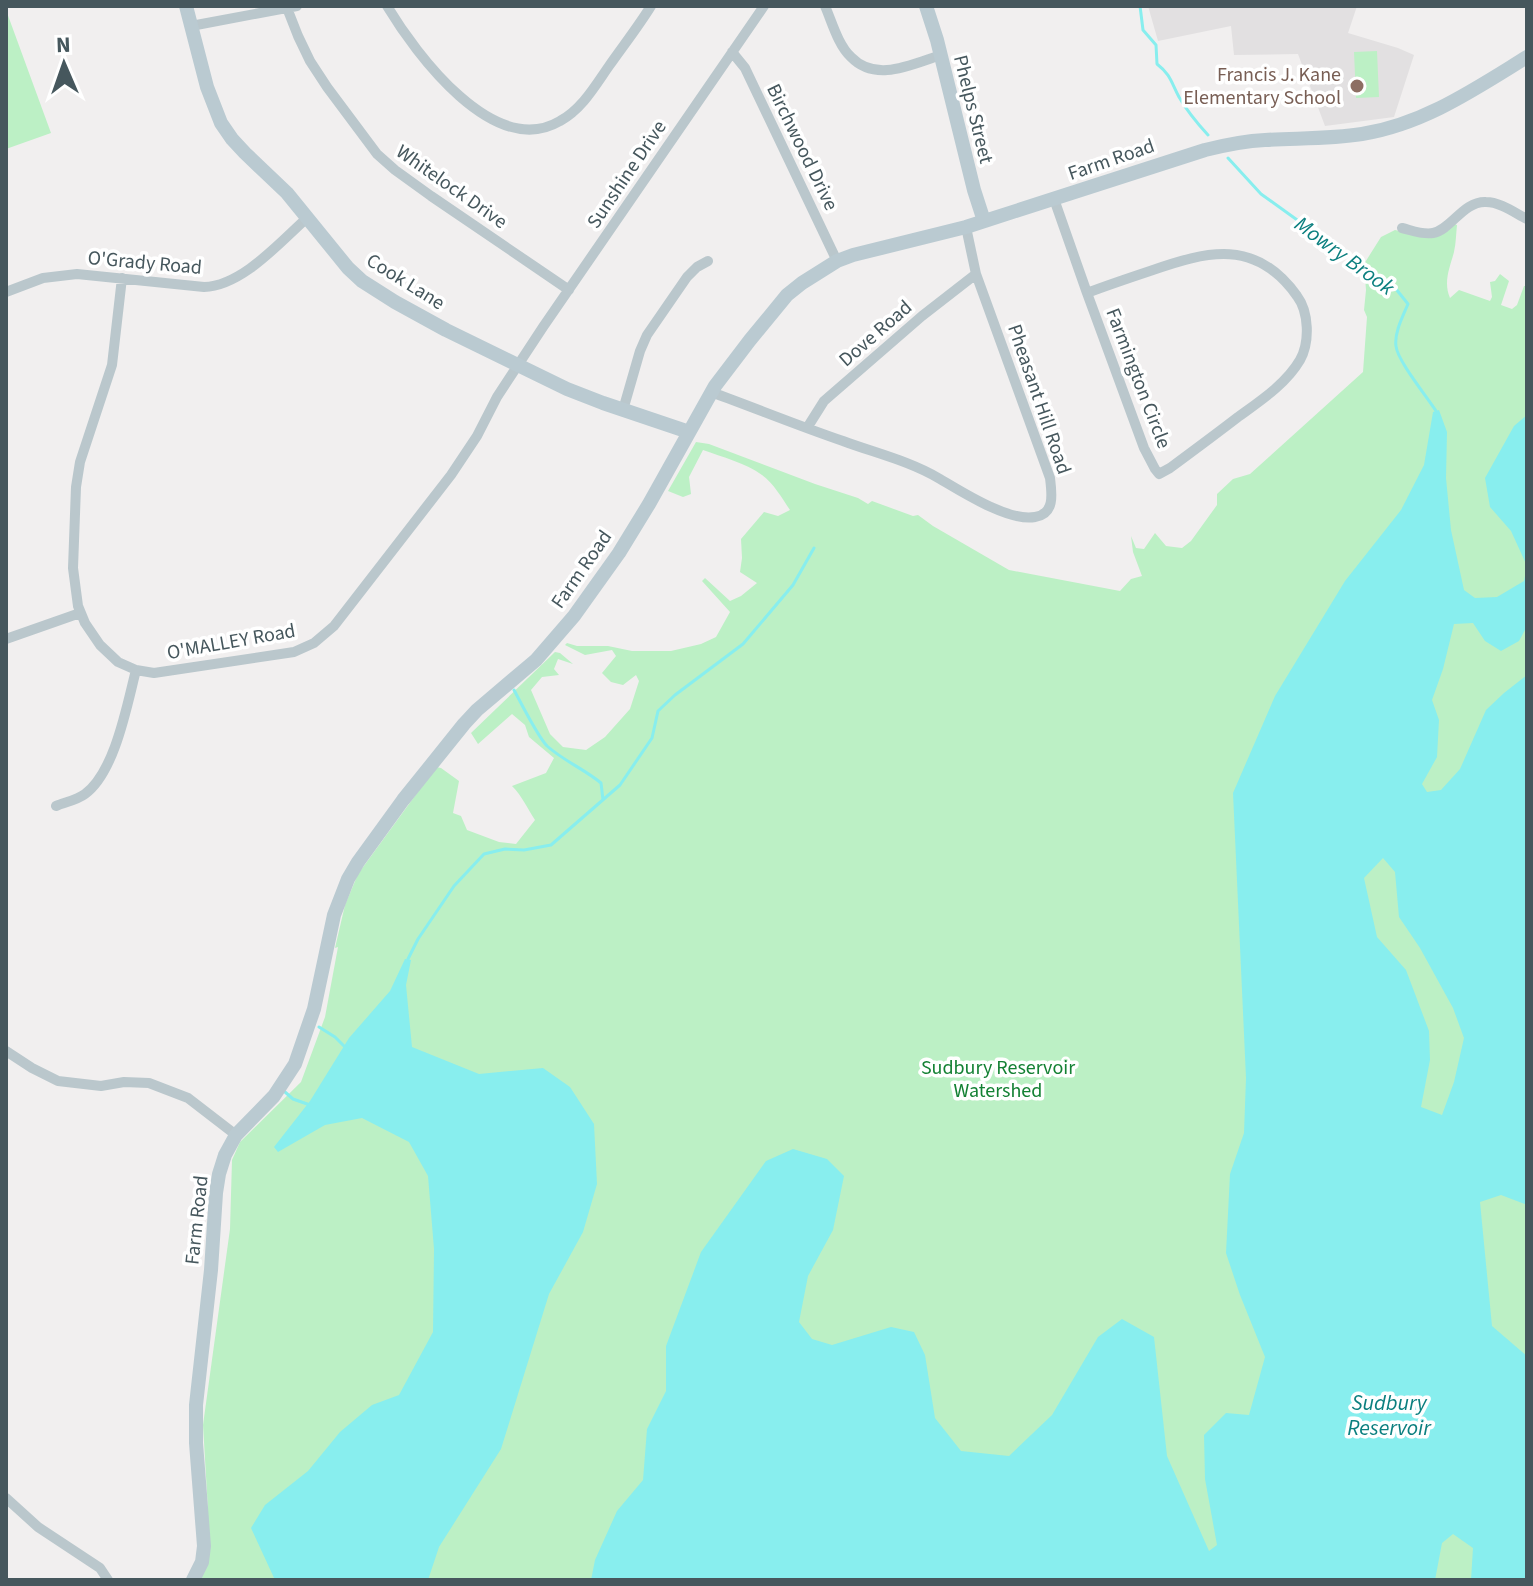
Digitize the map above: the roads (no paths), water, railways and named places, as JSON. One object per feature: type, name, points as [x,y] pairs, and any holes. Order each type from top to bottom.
[{"type":"street","name":"Cook Lane","points":[[186,6],[207,87],[221,123],[238,146],[287,193],[348,268],[370,287],[446,330],[567,389],[689,432]]},
{"type":"street","points":[[387,6],[400,29],[459,96],[486,116],[506,126],[524,129],[542,128],[560,122],[576,109],[591,94],[651,6]]},
{"type":"street","name":"Sunshine Drive","points":[[519,364],[764,6]]},
{"type":"street","points":[[825,6],[850,57],[866,67],[883,72],[941,55]]},
{"type":"street","name":"Phelps Street","points":[[926,6],[984,221]]},
{"type":"street","points":[[191,26],[292,7]]},
{"type":"street","name":"Whitelock Drive","points":[[292,7],[310,61],[377,154],[431,196],[569,290]]},
{"type":"street","name":"Birchwood Drive","points":[[732,52],[745,67],[837,261]]},
{"type":"street","name":"Farm Road","points":[[193,1580],[202,1562],[204,1546],[196,1405],[216,1193],[225,1155],[236,1135],[274,1096],[295,1064],[312,1020],[334,915],[348,879],[415,784],[464,724],[536,660],[574,616],[619,553],[711,392],[787,295],[818,272],[853,255],[966,227],[1167,160],[1223,145],[1358,135],[1396,126],[1467,95],[1527,57]]},
{"type":"street","name":"Farmington Circle","points":[[1054,199],[1087,293],[1144,448],[1159,474],[1261,400],[1288,377],[1302,357],[1306,319],[1300,299],[1286,282],[1262,264],[1240,255],[1218,253],[1194,257],[1087,293]]},
{"type":"street","points":[[1402,228],[1430,234],[1471,205],[1484,201],[1495,203],[1527,219]]},
{"type":"street","name":"O'Grady Road","points":[[6,292],[30,282],[77,274],[204,287],[225,283],[262,258],[307,218]]},
{"type":"street","name":"Pheasant Hill Road","points":[[711,392],[931,473],[1007,514],[1038,517],[1050,508],[1053,498],[1050,478],[976,274],[966,227]]},
{"type":"street","points":[[623,410],[647,335],[687,277],[708,261]]},
{"type":"street","name":"Dove Road","points":[[807,428],[824,401],[976,274]]},
{"type":"street","points":[[56,806],[85,794],[104,772],[123,720],[136,670],[118,662],[91,632],[80,613],[73,568],[80,462],[112,365],[122,278]]},
{"type":"street","name":"O'MALLEY Road","points":[[136,670],[164,672],[294,652],[321,638],[334,626],[451,475],[519,364]]},
{"type":"street","points":[[6,639],[80,613]]},
{"type":"street","points":[[6,1051],[58,1081],[101,1086],[124,1082],[149,1083],[188,1098],[236,1135]]},
{"type":"street","points":[[6,1498],[38,1527],[100,1568],[108,1580]]},
{"type":"water","name":"Sudbury Reservoir","points":[[1439,410],[1447,432],[1446,478],[1451,530],[1464,590],[1475,598],[1497,597],[1524,581],[1527,566],[1527,626],[1519,641],[1501,651],[1485,641],[1473,623],[1454,624],[1432,700],[1439,720],[1437,757],[1422,784],[1427,792],[1441,790],[1460,769],[1486,710],[1527,675],[1527,1205],[1501,1195],[1480,1202],[1492,1326],[1527,1356],[1527,1580],[1471,1580],[1473,1548],[1453,1534],[1442,1543],[1435,1580],[591,1580],[595,1560],[617,1511],[643,1480],[647,1429],[666,1391],[666,1346],[701,1252],[766,1161],[793,1149],[827,1159],[844,1176],[833,1230],[808,1276],[799,1322],[812,1339],[832,1345],[891,1327],[914,1332],[925,1355],[935,1418],[961,1451],[1009,1456],[1052,1415],[1098,1337],[1122,1319],[1154,1337],[1167,1456],[1209,1551],[1217,1545],[1205,1479],[1204,1435],[1226,1413],[1249,1415],[1265,1357],[1226,1253],[1230,1174],[1244,1133],[1246,1078],[1233,793],[1275,696],[1345,581],[1401,510],[1424,465],[1433,412]],"holes":[[[1383,858],[1395,872],[1399,917],[1453,1008],[1464,1038],[1454,1082],[1442,1115],[1421,1107],[1430,1060],[1429,1031],[1406,970],[1377,937],[1364,878]]]},
{"type":"water","points":[[1527,415],[1527,566],[1511,531],[1490,507],[1485,478],[1514,426]]},
{"type":"water","points":[[405,959],[411,960],[406,985],[412,1047],[479,1074],[543,1068],[570,1087],[594,1124],[597,1184],[583,1232],[549,1294],[501,1449],[439,1547],[428,1580],[275,1580],[251,1528],[265,1505],[308,1471],[340,1432],[372,1405],[399,1395],[433,1332],[434,1249],[428,1176],[409,1142],[362,1118],[325,1125],[278,1152],[274,1147],[310,1101],[349,1038],[390,991]]},
{"type":"waterway","name":"Mowry Brook","points":[[1140,6],[1143,30],[1156,45],[1157,64],[1168,75],[1185,107],[1208,135]]},
{"type":"waterway","name":"Mowry Brook","points":[[1228,158],[1261,194],[1329,239],[1366,271],[1392,284],[1408,304],[1396,336],[1398,352],[1436,411]]},
{"type":"waterway","points":[[408,959],[454,886],[484,854],[551,845],[620,785],[652,738],[658,711],[743,644],[793,585],[814,548]]},
{"type":"waterway","points":[[514,690],[543,742],[601,783],[603,800]]},
{"type":"waterway","points":[[319,1027],[347,1049]]},
{"type":"waterway","points":[[285,1092],[293,1099],[310,1105]]},
{"type":"place","name":"Francis J. Kane Elementary School","points":[[1357,86]]},
{"type":"park label","name":"Sudbury Reservoir Watershed","points":[[998,1078]]}]
